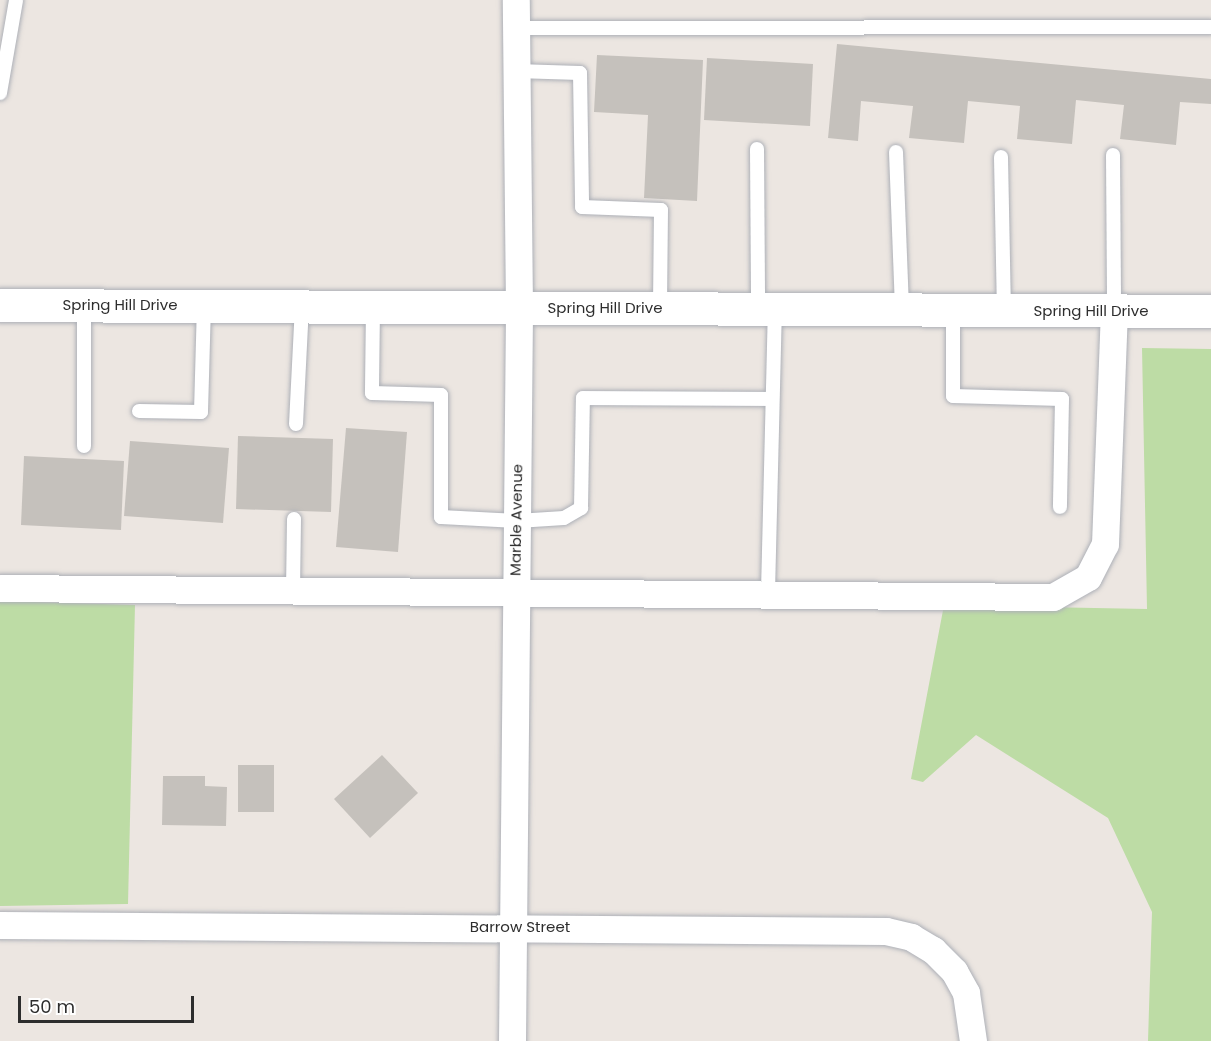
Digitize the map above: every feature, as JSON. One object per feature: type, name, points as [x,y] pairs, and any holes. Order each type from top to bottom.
[{"type":"main road","name":"Spring Hill Drive","points":[[0,305],[1211,311]]},
{"type":"street","name":"Marble Avenue","points":[[512,1041],[514,592],[519,308],[516,0]]},
{"type":"street","points":[[0,588],[768,592],[1053,597],[1088,577],[1105,544],[1114,311]]},
{"type":"street","name":"Barrow Street","points":[[0,925],[886,931],[911,937],[933,950],[954,971],[966,993],[973,1041]]},
{"type":"lane","points":[[0,93],[16,0]]},
{"type":"lane","points":[[516,28],[1211,27]]},
{"type":"lane","points":[[516,71],[580,73],[582,207],[661,210],[660,309]]},
{"type":"lane","points":[[757,149],[772,399],[768,592]]},
{"type":"lane","points":[[896,152],[902,310]]},
{"type":"lane","points":[[1113,155],[1114,311]]},
{"type":"lane","points":[[1001,157],[1004,310]]},
{"type":"lane","points":[[84,305],[84,446]]},
{"type":"lane","points":[[139,411],[201,412],[204,306]]},
{"type":"lane","points":[[296,424],[302,306]]},
{"type":"lane","points":[[373,307],[372,393],[441,395],[441,517],[517,521],[564,518],[581,508],[583,398],[772,399]]},
{"type":"lane","points":[[953,310],[953,396],[1062,399],[1060,507]]},
{"type":"lane","points":[[293,591],[294,519]]},
{"type":"green space","points":[[1142,348],[1211,349],[1211,1041],[1148,1041],[1152,912],[1108,818],[976,735],[923,782],[911,779],[944,605],[1147,609]]},
{"type":"green space","points":[[0,601],[135,605],[128,904],[0,906]]},
{"type":"building","points":[[837,44],[1211,79],[1211,104],[1180,102],[1176,145],[1120,139],[1124,105],[1076,100],[1072,144],[1017,139],[1020,106],[968,101],[964,143],[909,138],[913,106],[861,101],[858,141],[828,138]]},
{"type":"building","points":[[597,55],[703,60],[697,201],[644,198],[648,115],[594,112]]},
{"type":"building","points":[[707,58],[813,64],[810,126],[704,120]]},
{"type":"building","points":[[346,428],[407,432],[398,552],[336,547]]},
{"type":"building","points":[[238,436],[333,439],[331,512],[236,509]]},
{"type":"building","points":[[130,441],[229,448],[223,523],[124,516]]},
{"type":"building","points":[[24,456],[124,461],[121,530],[21,525]]},
{"type":"building","points":[[382,755],[418,793],[370,838],[334,799]]},
{"type":"building","points":[[238,765],[274,765],[274,812],[238,812]]},
{"type":"building","points":[[163,776],[205,776],[205,786],[227,787],[226,826],[162,825]]}]
